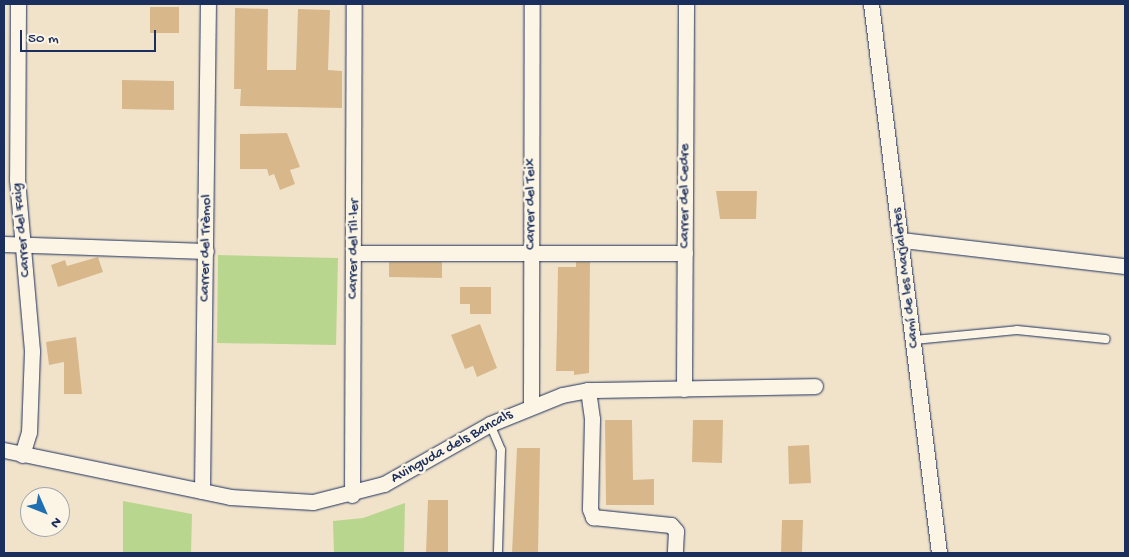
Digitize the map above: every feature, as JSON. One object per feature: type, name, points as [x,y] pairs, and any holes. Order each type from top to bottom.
[{"type":"street","name":"Carrer del Faig","points":[[18,4],[17,179],[32,377],[29,436],[22,455]]},
{"type":"street","name":"Carrer del Trèmol","points":[[202,491],[208,4]]},
{"type":"street","name":"Carrer del Til·ler","points":[[352,495],[354,4]]},
{"type":"street","name":"Carrer del Teix","points":[[531,404],[532,4]]},
{"type":"street","name":"Carrer del Cedre","points":[[684,389],[686,4]]},
{"type":"street","name":"Camí de les Marjaletes","points":[[871,4],[902,240],[939,553]]},
{"type":"street","points":[[902,240],[1125,266]]},
{"type":"street","points":[[4,244],[206,251]]},
{"type":"street","points":[[354,253],[685,253]]},
{"type":"street","name":"Avinguda dels Bancals","points":[[4,450],[202,491],[281,503],[352,495],[404,475],[490,424],[531,404],[588,390],[815,386]]},
{"type":"street","points":[[588,390],[592,418],[590,509],[593,517],[671,525],[676,531],[675,553]]},
{"type":"lane","points":[[914,340],[1018,330],[1106,339]]},
{"type":"lane","points":[[490,424],[501,450],[498,553]]},
{"type":"green space","points":[[218,255],[338,258],[336,345],[217,343]]},
{"type":"green space","points":[[123,501],[192,514],[191,553],[123,553]]},
{"type":"green space","points":[[405,503],[404,553],[334,553],[333,521],[363,518]]},
{"type":"building","points":[[150,7],[179,7],[179,33],[150,33]]},
{"type":"building","points":[[235,8],[268,9],[267,70],[296,70],[298,9],[330,10],[328,70],[342,71],[342,108],[240,106],[241,89],[234,89]]},
{"type":"building","points":[[122,80],[174,81],[174,110],[122,109]]},
{"type":"building","points":[[287,133],[300,167],[290,170],[295,184],[280,190],[274,174],[269,176],[267,169],[240,169],[240,134]]},
{"type":"building","points":[[716,191],[757,191],[756,219],[720,219]]},
{"type":"building","points":[[98,257],[103,272],[58,287],[51,265],[65,260],[67,266]]},
{"type":"building","points":[[389,262],[442,262],[442,278],[389,277]]},
{"type":"building","points":[[576,262],[590,262],[589,373],[574,375],[574,371],[556,371],[558,267],[576,267]]},
{"type":"building","points":[[460,287],[491,287],[491,314],[470,314],[470,304],[460,304]]},
{"type":"building","points":[[480,324],[497,368],[477,377],[473,366],[465,369],[451,335]]},
{"type":"building","points":[[76,337],[82,394],[64,394],[64,362],[49,365],[46,342]]},
{"type":"building","points":[[605,420],[632,420],[633,480],[654,479],[654,505],[606,505]]},
{"type":"building","points":[[693,420],[723,420],[722,463],[692,462]]},
{"type":"building","points":[[809,445],[811,483],[789,484],[788,446]]},
{"type":"building","points":[[517,448],[540,448],[538,553],[512,553]]},
{"type":"building","points":[[428,500],[448,500],[448,553],[426,553]]},
{"type":"building","points":[[782,520],[803,520],[802,553],[781,553]]}]
